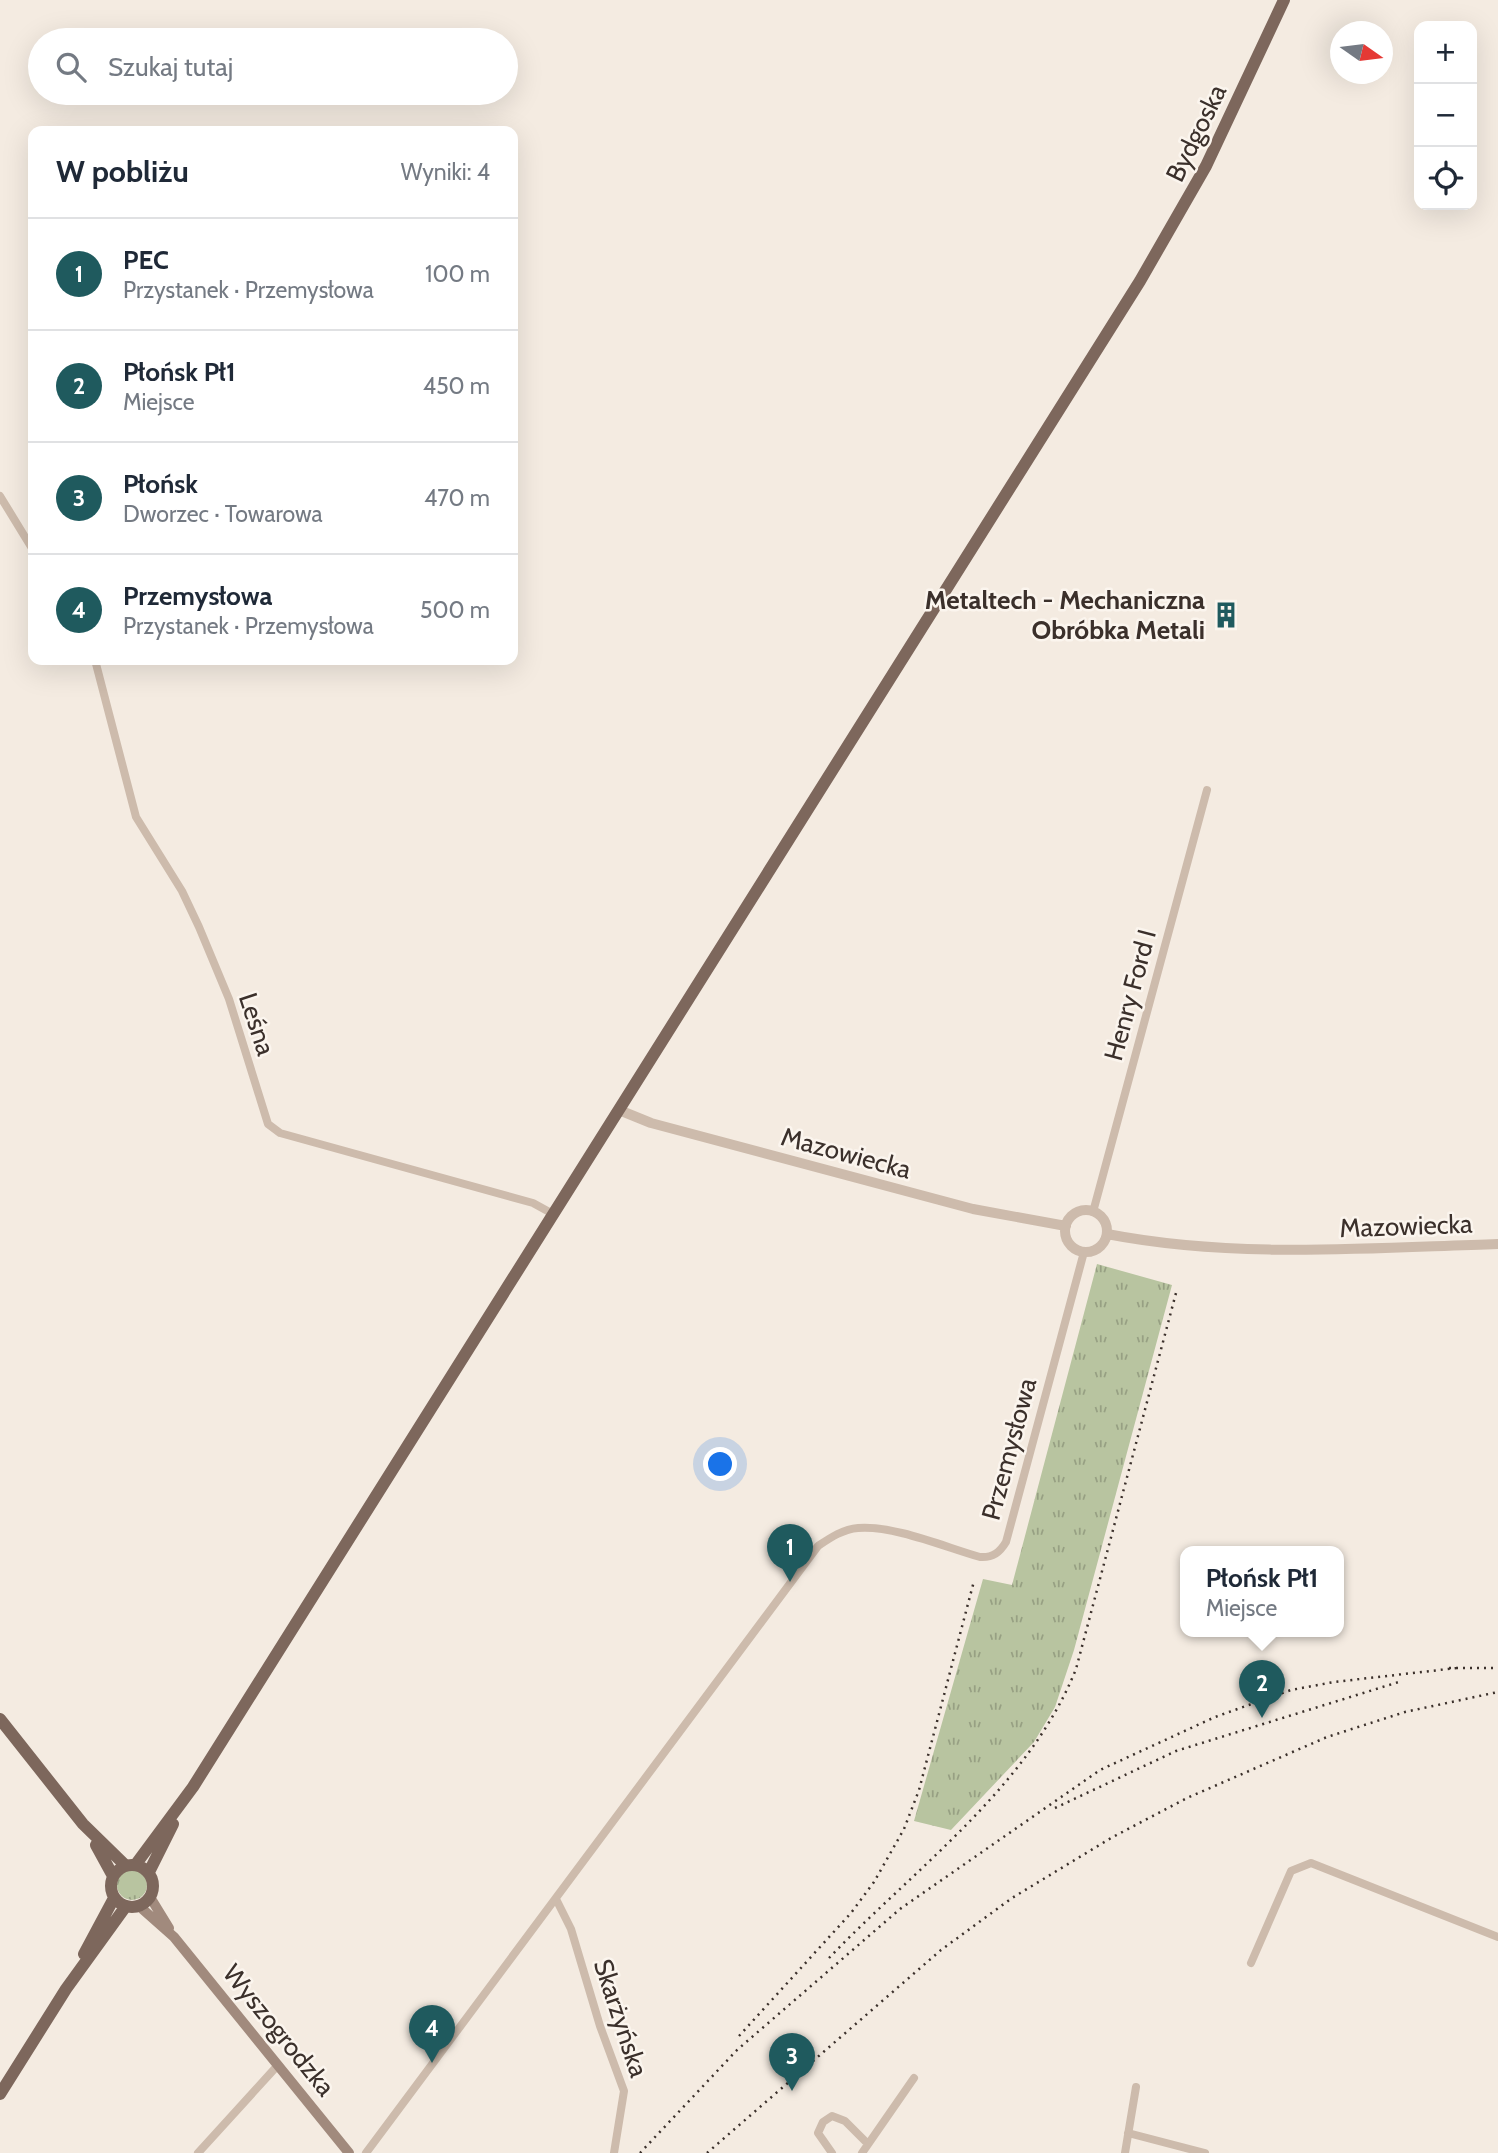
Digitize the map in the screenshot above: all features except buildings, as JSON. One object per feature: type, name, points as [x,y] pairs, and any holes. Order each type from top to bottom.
[{"type":"main road","name":"Bydgoska","points":[[193,1787],[1140,281],[1210,158],[1284,0]]},
{"type":"main road","points":[[0,1719],[83,1824],[113,1876]]},
{"type":"main road","points":[[133,1906],[114,1898],[110,1888],[113,1876],[130,1865],[193,1787]]},
{"type":"main road","points":[[66,1989],[133,1906],[150,1897],[153,1883],[149,1872],[193,1787]]},
{"type":"main road","points":[[83,1824],[130,1865],[149,1872]]},
{"type":"main road","name":"Wyszogrodzka","points":[[150,1897],[174,1937],[349,2153]]},
{"type":"main road","points":[[0,2094],[66,1989],[114,1898]]},
{"type":"main road","name":"Wyszogrodzka","points":[[133,1906],[174,1937]]},
{"type":"street","points":[[0,496],[28,542]]},
{"type":"street","name":"Leśna","points":[[96,665],[136,817],[182,891],[199,927],[229,999],[268,1124],[280,1133],[533,1203],[553,1214]]},
{"type":"street","name":"Henry Ford I","points":[[1093,1212],[1208,790]]},
{"type":"street","name":"Mazowiecka","points":[[619,1110],[673,1129],[972,1209],[1066,1226]]},
{"type":"street","points":[[1093,1212],[1102,1219],[1107,1234],[1098,1248],[1084,1252],[1067,1241],[1066,1226],[1073,1215],[1093,1212]]},
{"type":"street","name":"Mazowiecka","points":[[1107,1234],[1154,1243],[1263,1251],[1498,1244]]},
{"type":"street","name":"Przemysłowa","points":[[366,2153],[818,1546],[836,1534],[856,1528],[877,1529],[980,1557],[987,1558],[1000,1551],[1006,1542],[1084,1252]]},
{"type":"street","points":[[1251,1963],[1291,1871],[1311,1863],[1498,1937]]},
{"type":"street","name":"Skarżyńska","points":[[556,1899],[572,1928],[600,2026],[624,2091],[614,2153]]},
{"type":"street","points":[[198,2153],[278,2065]]},
{"type":"street","points":[[862,2153],[914,2078]]},
{"type":"street","points":[[1125,2153],[1136,2087]]},
{"type":"street","points":[[832,2153],[818,2133],[823,2122],[832,2116],[845,2121],[868,2144]]},
{"type":"street","points":[[1128,2133],[1205,2153]]},
{"type":"green space","points":[[1097,1264],[1172,1285],[1074,1650],[1055,1707],[1034,1742],[951,1830],[914,1821],[983,1579],[1012,1585]]},
{"type":"green space","points":[[132,1870],[138,1871],[146,1879],[146,1891],[138,1899],[132,1900],[126,1899],[118,1891],[117,1885],[118,1879],[126,1871]]},
{"type":"railway","points":[[829,1958],[1000,1789],[1030,1751],[1055,1712],[1076,1669],[1176,1293]]},
{"type":"railway","points":[[739,2036],[851,1913],[874,1882],[904,1829],[919,1790],[974,1581]]},
{"type":"railway","points":[[1449,1668],[1498,1668]]},
{"type":"railway","points":[[640,2153],[737,2050],[900,1909],[1100,1770],[1215,1717],[1291,1690],[1334,1682],[1457,1668]]},
{"type":"railway","points":[[1055,1808],[1176,1751],[1402,1681]]},
{"type":"railway","points":[[707,2153],[941,1950],[1012,1898],[1111,1838],[1187,1798],[1327,1737],[1405,1712],[1498,1692]]},
{"type":"place","name":"Metaltech - Mechaniczna Obróbka Metali","points":[[1226,615]]},
{"type":"place","name":"PEC","points":[[790,1582]]},
{"type":"place","name":"Płońsk Pł1","points":[[1262,1718]]},
{"type":"place","name":"Przemysłowa","points":[[432,2063]]},
{"type":"place","name":"Płońsk","points":[[792,2091]]}]
